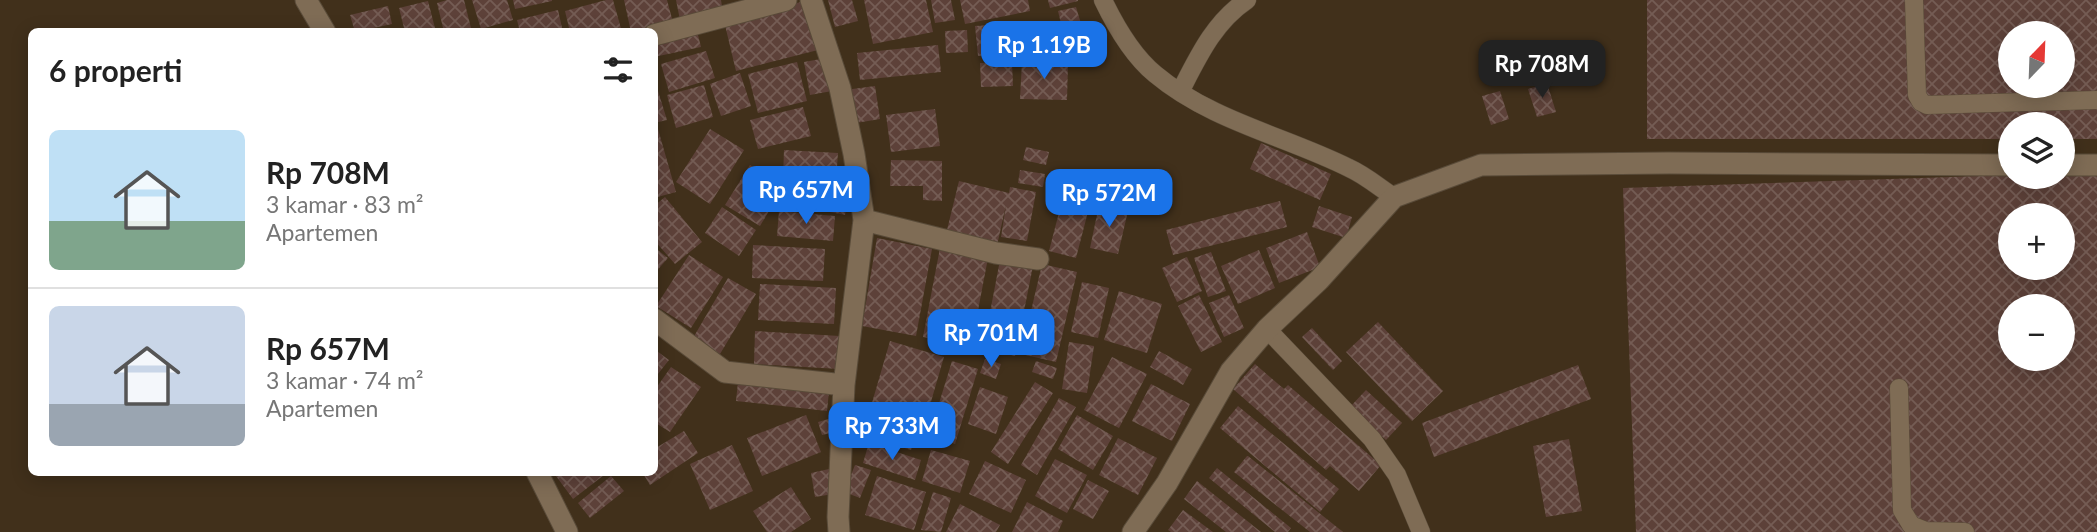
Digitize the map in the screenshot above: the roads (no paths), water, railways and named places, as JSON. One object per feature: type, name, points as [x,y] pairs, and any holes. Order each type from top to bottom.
[{"type":"street","points":[[306,0],[323,28]]},
{"type":"street","points":[[658,34],[786,0]]},
{"type":"street","points":[[811,0],[840,88],[855,155],[864,220],[844,386],[839,532]]},
{"type":"street","points":[[1133,532],[1167,483],[1231,371],[1267,329],[1319,280],[1394,197],[1481,165],[1998,165]]},
{"type":"street","points":[[2075,165],[2097,165]]},
{"type":"street","points":[[864,220],[996,253],[1038,259]]},
{"type":"street","points":[[658,321],[725,372],[844,386]]},
{"type":"street","points":[[539,476],[567,532]]},
{"type":"lane","points":[[1103,0],[1116,27],[1154,73],[1180,92],[1203,107],[1351,169],[1394,197]]},
{"type":"lane","points":[[1180,92],[1216,28],[1247,0]]},
{"type":"lane","points":[[1914,0],[1917,95],[1921,102],[1927,105],[2097,100]]},
{"type":"lane","points":[[1267,329],[1372,439],[1396,475],[1420,532]]},
{"type":"lane","points":[[1899,388],[1902,510],[1911,525],[1926,531],[1965,532]]}]
